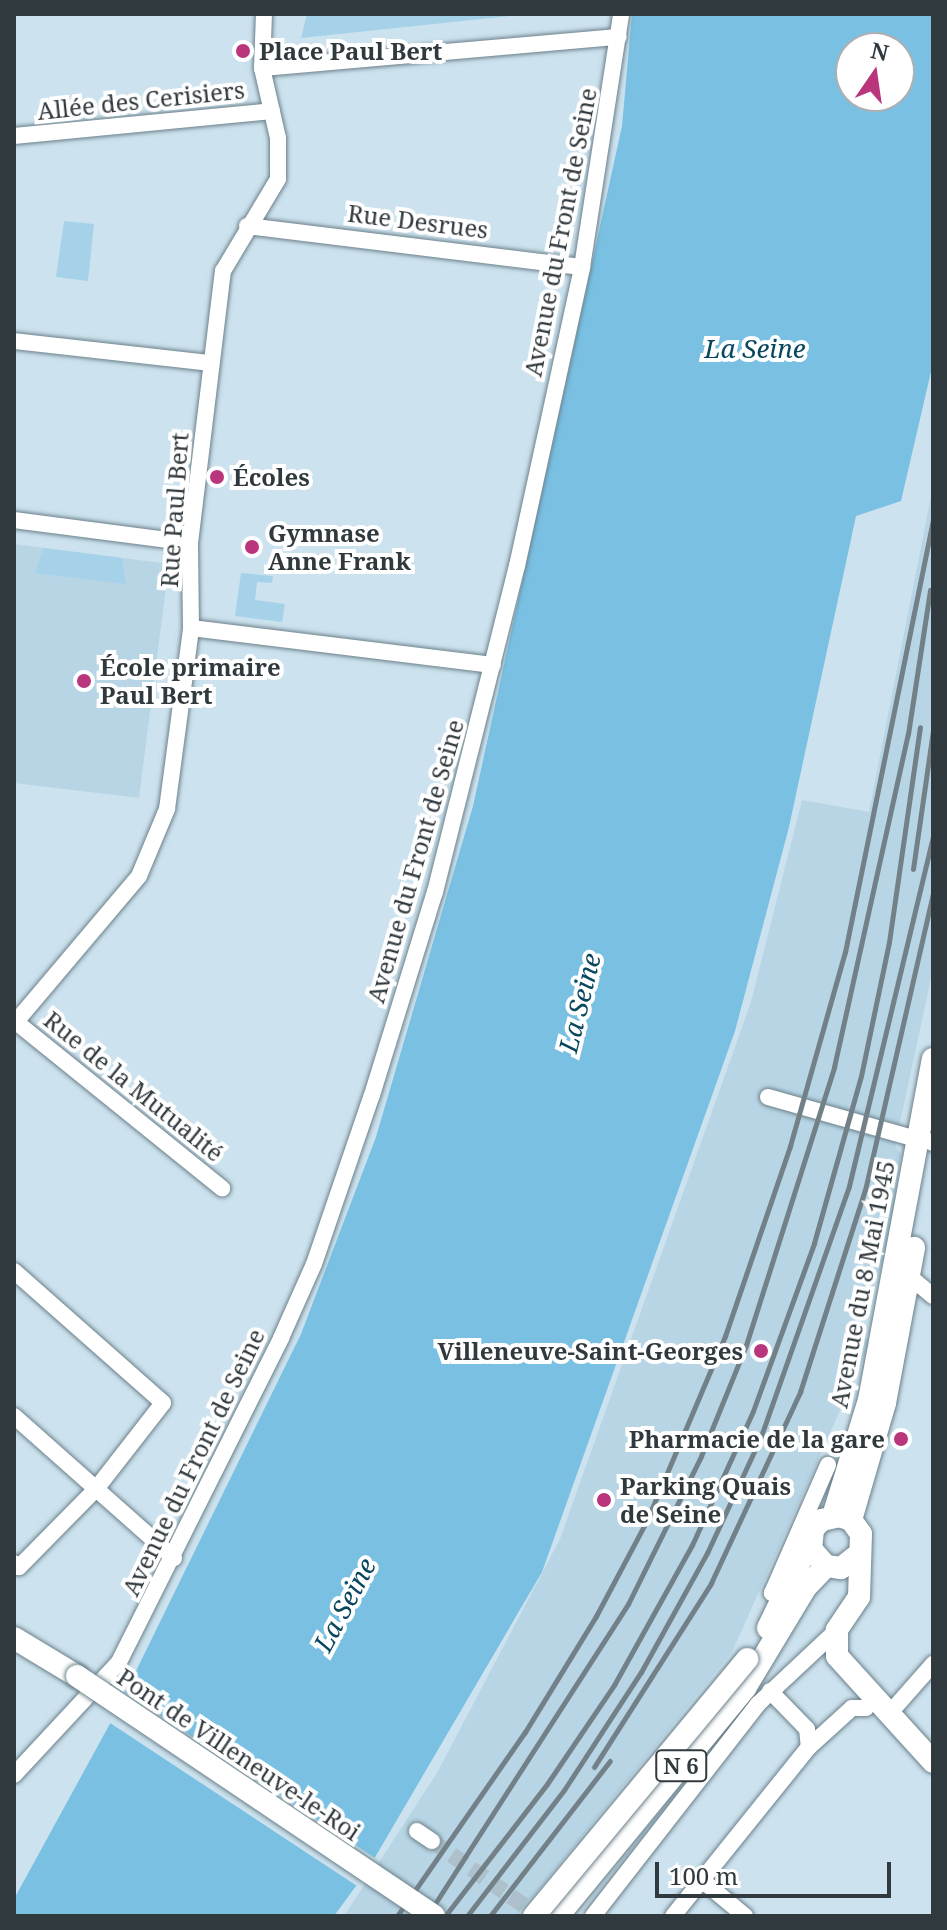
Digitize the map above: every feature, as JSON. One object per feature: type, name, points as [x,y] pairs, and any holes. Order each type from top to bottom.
[{"type":"main road","name":"Avenue du 8 Mai 1945","points":[[558,1916],[745,1688],[885,1403],[909,1276],[928,1136],[933,1059]]},
{"type":"main road","name":"Avenue du 8 Mai 1945","points":[[823,1524],[869,1400],[928,1136]]},
{"type":"main road","name":"N 6","points":[[823,1524],[861,1534],[859,1554],[831,1568]]},
{"type":"main road","points":[[823,1524],[814,1556],[831,1568],[856,1607]]},
{"type":"main road","points":[[859,1554],[856,1607],[836,1638],[841,1665],[933,1762]]},
{"type":"main road","name":"Avenue du 8 Mai 1945","points":[[534,1916],[747,1659],[786,1604],[831,1568]]},
{"type":"main road","name":"Pont de Villeneuve-le-Roi","points":[[14,1638],[434,1916]]},
{"type":"street","name":"Rue Paul Bert","points":[[15,1023],[139,876],[153,851],[172,785],[191,628],[190,543],[223,271],[247,226],[267,204],[278,179],[272,111],[262,68],[264,14]]},
{"type":"street","name":"Avenue du Front de Seine","points":[[14,1775],[110,1672],[174,1558],[314,1264],[435,892],[493,665],[582,267],[621,14]]},
{"type":"street","points":[[262,68],[619,37]]},
{"type":"street","name":"Allée des Cerisiers","points":[[14,136],[272,111]]},
{"type":"street","name":"Rue Desrues","points":[[247,226],[377,239],[582,267]]},
{"type":"street","points":[[14,341],[210,363]]},
{"type":"street","points":[[14,520],[190,543]]},
{"type":"street","points":[[191,628],[493,665]]},
{"type":"street","name":"Rue de la Mutualité","points":[[15,1023],[222,1188]]},
{"type":"street","points":[[768,1097],[928,1136]]},
{"type":"street","points":[[14,1271],[163,1403],[96,1489],[19,1567],[14,1563]]},
{"type":"street","points":[[909,1276],[933,1296]]},
{"type":"street","points":[[14,1416],[174,1558]]},
{"type":"street","name":"Avenue du 8 Mai 1945","points":[[823,1524],[828,1465]]},
{"type":"street","points":[[593,1916],[770,1691],[836,1638]]},
{"type":"street","points":[[889,1714],[933,1664]]},
{"type":"street","points":[[770,1691],[807,1729],[809,1747]]},
{"type":"street","points":[[673,1916],[809,1747],[852,1708],[866,1708]]},
{"type":"street","points":[[417,1831],[432,1841]]},
{"type":"street","points":[[703,1881],[745,1916]]},
{"type":"shaded area","points":[[307,14],[529,14],[301,38]]},
{"type":"shaded area","points":[[64,221],[94,224],[88,281],[56,277]]},
{"type":"shaded area","points":[[933,486],[933,969],[895,1146],[901,1154],[889,1246],[855,1333],[871,1341],[732,1652],[517,1916],[344,1916],[437,1773],[560,1539],[751,1002],[802,800],[869,812]]},
{"type":"shaded area","name":"École primaire Paul Bert","points":[[14,544],[169,564],[139,798],[14,783]]},
{"type":"shaded area","points":[[44,548],[122,558],[126,584],[35,573]]},
{"type":"shaded area","points":[[241,573],[273,576],[272,583],[257,582],[255,600],[285,604],[282,622],[235,616]]},
{"type":"water","name":"La Seine","points":[[632,14],[933,14],[933,363],[901,501],[856,516],[789,827],[735,1031],[542,1572],[367,1871],[334,1916],[14,1916],[14,1899],[112,1720],[301,1334],[376,1137],[473,806],[622,126]]},
{"type":"pier","points":[[122,1690],[378,1860],[360,1888],[107,1721]]},
{"type":"tunnel","points":[[432,1841],[539,1916]]},
{"type":"railway","points":[[397,1916],[525,1732],[596,1616],[647,1520],[725,1336],[790,1146],[845,952],[933,519]]},
{"type":"railway","points":[[427,1916],[628,1604],[701,1456],[746,1345],[834,1067],[908,734],[930,590]]},
{"type":"railway","points":[[445,1916],[547,1784],[614,1685],[692,1545],[753,1411],[814,1243],[861,1076],[889,942],[920,727]]},
{"type":"railway","points":[[913,869],[933,730]]},
{"type":"railway","points":[[467,1916],[564,1790],[641,1672],[707,1553],[760,1439],[849,1186],[933,836]]},
{"type":"railway","points":[[594,1767],[711,1583],[800,1392],[865,1190],[933,892]]},
{"type":"railway","points":[[490,1916],[610,1761]]},
{"type":"place","name":"Place Paul Bert","points":[[243,51]]},
{"type":"place","name":"Écoles","points":[[217,477]]},
{"type":"place","name":"Gymnase Anne Frank","points":[[252,547]]},
{"type":"place","name":"École primaire Paul Bert","points":[[84,681]]},
{"type":"place","name":"Villeneuve-Saint-Georges","points":[[761,1351]]},
{"type":"place","name":"Pharmacie de la gare","points":[[901,1439]]},
{"type":"place","name":"Parking Quais de Seine","points":[[604,1500]]}]
